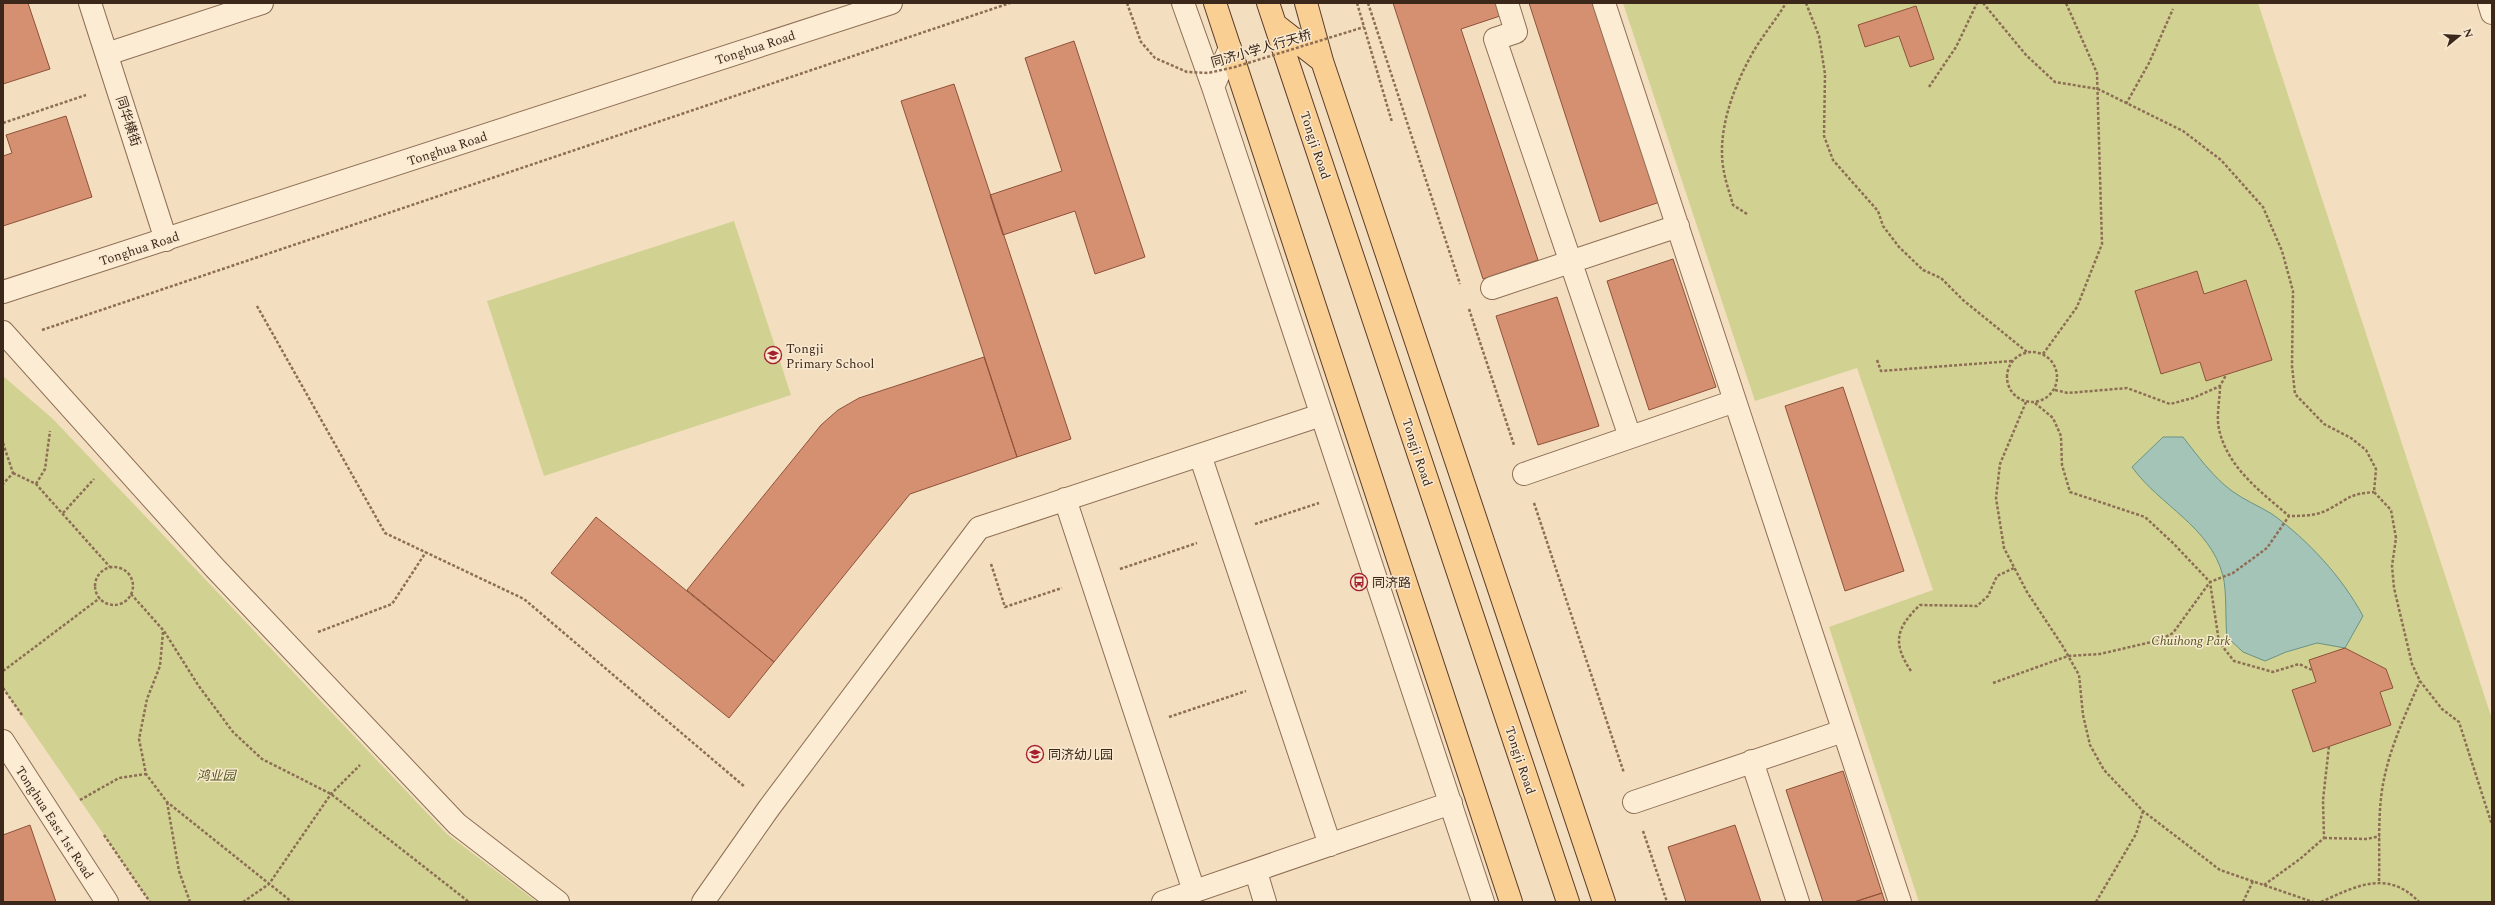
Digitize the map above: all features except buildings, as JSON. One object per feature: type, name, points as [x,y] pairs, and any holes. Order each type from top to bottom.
[{"type":"main road","points":[[1215,3],[1511,902]]},
{"type":"main road","name":"Tongji Road","points":[[1268,3],[1568,902]]},
{"type":"main road","points":[[1306,3],[1322,61],[1604,902]]},
{"type":"main road","points":[[1276,25],[1322,61]]},
{"type":"street","name":"同华横街","points":[[90,3],[166,240]]},
{"type":"street","points":[[107,54],[262,3]]},
{"type":"street","points":[[1183,3],[1211,80],[1347,494],[1451,803],[1482,902]]},
{"type":"street","points":[[1507,3],[1516,32],[1495,39],[1630,437]]},
{"type":"street","points":[[1604,3],[1900,902]]},
{"type":"street","points":[[2489,3],[2492,13]]},
{"type":"street","name":"Tonghua Road","points":[[3,292],[166,240],[881,5]]},
{"type":"street","points":[[1211,80],[1230,48]]},
{"type":"street","points":[[1492,288],[1678,226]]},
{"type":"street","points":[[7,336],[285,644],[457,824],[558,902]]},
{"type":"street","points":[[1524,474],[1736,401]]},
{"type":"street","points":[[704,902],[769,808],[979,528],[1321,415]]},
{"type":"street","points":[[1200,455],[1330,845]]},
{"type":"street","points":[[1065,499],[1194,892]]},
{"type":"street","points":[[1634,802],[1843,731]]},
{"type":"street","name":"Tonghua East 1st Road","points":[[3,741],[107,902]]},
{"type":"street","points":[[1752,761],[1798,902]]},
{"type":"street","points":[[1163,902],[1256,872],[1451,803]]},
{"type":"street","points":[[1256,872],[1265,902]]},
{"type":"path","points":[[7,336],[1010,3]]},
{"type":"path","name":"同济小学人行天桥","points":[[1127,3],[1141,42],[1155,58],[1187,72],[1211,80],[1257,61],[1364,28]]},
{"type":"path","points":[[1357,3],[1392,122]]},
{"type":"path","points":[[1747,214],[1733,205],[1724,172],[1722,148],[1726,125],[1736,88],[1752,54],[1786,3]]},
{"type":"path","points":[[1806,3],[1820,43],[1825,74],[1824,136],[1833,160],[1878,211],[1883,226],[1899,247],[1923,270],[1941,278],[1963,300],[2027,352],[2043,354],[2050,359],[2056,370],[2057,382],[2055,390],[2043,401],[2035,403],[2026,402],[2012,393],[2008,386],[2006,377],[2012,361]]},
{"type":"path","points":[[1929,87],[1956,47],[1977,3]]},
{"type":"path","points":[[1983,3],[2026,55],[2055,82],[2098,89],[2183,131],[2221,160],[2263,207],[2282,251],[2293,291],[2292,366],[2295,394],[2324,424],[2351,438],[2366,450],[2376,469],[2374,492],[2391,510],[2396,538],[2392,566],[2394,588],[2412,664],[2420,681],[2442,709],[2459,722],[2492,825]]},
{"type":"path","points":[[2043,354],[2077,307],[2102,244],[2097,73],[2066,3]]},
{"type":"path","points":[[2126,104],[2149,63],[2173,9]]},
{"type":"path","points":[[3,123],[117,85]]},
{"type":"path","points":[[257,306],[385,533],[524,599],[769,808]]},
{"type":"path","points":[[1877,360],[1881,371],[2012,361],[2027,352]]},
{"type":"path","points":[[2226,375],[2220,386],[2218,428],[2228,453],[2246,479],[2288,516],[2309,516],[2330,509],[2346,498],[2374,492]]},
{"type":"path","points":[[2055,390],[2068,393],[2127,388],[2170,404],[2193,398],[2220,386]]},
{"type":"path","points":[[2026,402],[2000,464],[1996,498],[2004,548],[2026,592],[2068,656],[2079,676],[2083,715],[2090,745],[2104,770],[2143,811],[2220,870],[2313,902]]},
{"type":"path","points":[[2035,403],[2053,418],[2061,436],[2062,465],[2070,492],[2145,517],[2210,582],[2219,642],[2234,661],[2273,672],[2299,664],[2312,670]]},
{"type":"path","points":[[36,484],[45,469],[51,426]]},
{"type":"path","points":[[3,443],[13,473],[36,484],[63,512],[110,567]]},
{"type":"path","points":[[3,484],[13,473]]},
{"type":"path","points":[[63,512],[88,488],[96,475]]},
{"type":"path","points":[[979,528],[1005,607],[1347,494]]},
{"type":"path","points":[[1994,683],[2068,656],[2100,654],[2152,642],[2173,633],[2188,616],[2196,600],[2210,582],[2233,573],[2267,548],[2288,516]]},
{"type":"path","points":[[285,644],[392,604],[426,552]]},
{"type":"path","points":[[110,567],[116,567],[127,572],[132,582],[131,594],[128,599],[117,604],[111,604],[100,598],[95,586],[99,574],[110,567]]},
{"type":"path","points":[[1911,671],[1900,655],[1900,630],[1908,617],[1920,605],[1977,606],[1988,596],[1997,576],[2014,568]]},
{"type":"path","points":[[131,594],[164,631],[198,685],[232,732],[262,759],[332,794],[469,902]]},
{"type":"path","points":[[3,671],[100,598]]},
{"type":"path","points":[[164,631],[160,666],[147,698],[139,739],[146,774],[167,802],[292,902]]},
{"type":"path","points":[[2380,881],[2380,836],[2384,780],[2398,731],[2420,681]]},
{"type":"path","points":[[1140,727],[1275,682]]},
{"type":"path","points":[[2324,838],[2323,800],[2329,746]]},
{"type":"path","points":[[243,902],[269,884],[332,794],[361,764]]},
{"type":"path","points":[[80,800],[120,778],[146,774]]},
{"type":"path","points":[[167,802],[179,871],[190,902]]},
{"type":"path","points":[[2096,902],[2136,834],[2143,811]]},
{"type":"path","points":[[2263,885],[2300,859],[2324,838],[2367,839],[2380,836]]},
{"type":"path","points":[[2243,902],[2253,881]]},
{"type":"path","points":[[2321,902],[2349,890],[2380,881],[2410,893],[2419,902]]},
{"type":"green space","name":"Chuihong Park","points":[[1623,3],[2258,3],[2492,719],[2492,902],[1919,902],[1829,627],[1933,590],[1857,368],[1755,401]]},
{"type":"green space","points":[[734,221],[791,395],[544,476],[487,301]]},
{"type":"green space","name":"鸿业园","points":[[3,376],[53,419],[447,834],[537,902],[150,902],[3,688]]},
{"type":"shaded area","points":[[2163,437],[2183,437],[2218,479],[2232,491],[2272,514],[2285,524],[2323,560],[2355,601],[2363,616],[2345,648],[2317,643],[2286,652],[2265,661],[2243,652],[2227,637],[2224,582],[2217,559],[2207,543],[2196,530],[2143,481],[2132,467]]},
{"type":"place","name":"Tongji Primary School","points":[[773,355]]},
{"type":"place","name":"同济路","points":[[1359,582]]},
{"type":"place","name":"同济幼儿园","points":[[1035,754]]}]
